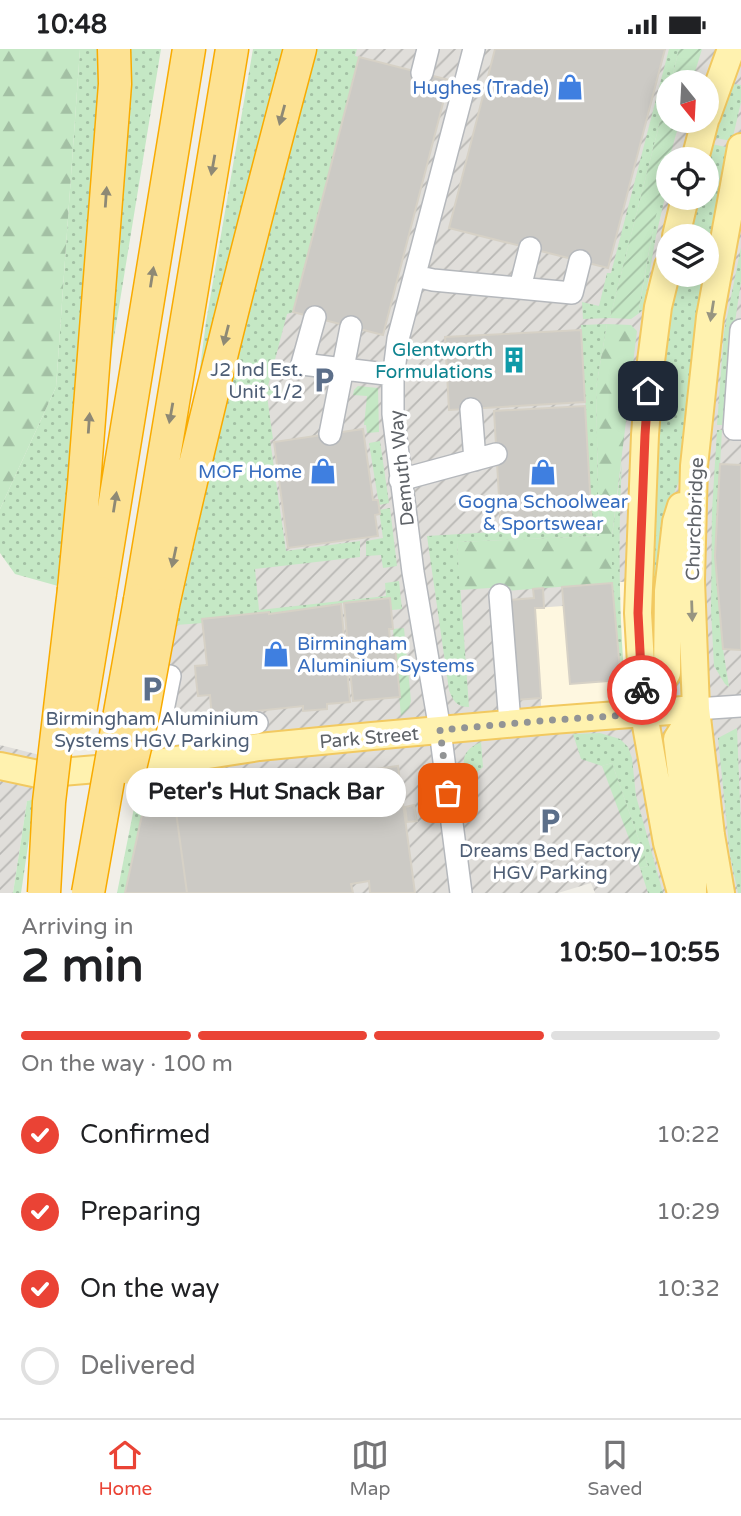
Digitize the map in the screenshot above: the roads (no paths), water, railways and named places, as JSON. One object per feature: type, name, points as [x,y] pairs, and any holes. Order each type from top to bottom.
[{"type":"highway","points":[[87,591],[84,484],[115,84],[114,49]]},
{"type":"highway","points":[[46,893],[49,802],[189,49]]},
{"type":"highway","points":[[95,893],[110,849],[140,727],[151,602],[232,49]]},
{"type":"highway","points":[[88,893],[151,602],[183,513],[246,249],[300,49]]},
{"type":"main road","points":[[719,83],[731,49]]},
{"type":"main road","name":"Churchbridge","points":[[721,893],[711,835],[696,709],[691,580],[694,466],[710,317],[741,147]]},
{"type":"main road","points":[[663,287],[650,369],[638,613],[644,714],[667,843],[681,893]]},
{"type":"main road","points":[[644,714],[667,673],[668,591],[676,522],[694,466]]},
{"type":"main road","points":[[693,893],[693,872],[677,739],[696,709]]},
{"type":"main road","name":"Park Street","points":[[0,766],[38,774],[176,761],[257,727],[440,730],[696,709]]},
{"type":"street","points":[[422,73],[428,49]]},
{"type":"street","name":"Demuth Way","points":[[461,893],[440,730],[400,479],[393,414],[398,339],[474,49]]},
{"type":"street","points":[[520,288],[530,249]]},
{"type":"street","points":[[415,276],[572,293],[580,261]]},
{"type":"street","points":[[316,317],[302,364],[394,375]]},
{"type":"street","points":[[330,434],[351,327]]},
{"type":"street","points":[[738,429],[741,330]]},
{"type":"street","points":[[471,408],[475,460]]},
{"type":"street","points":[[400,479],[496,454]]},
{"type":"street","points":[[500,595],[508,651],[510,723]]},
{"type":"street","points":[[170,676],[160,725],[170,734],[257,727]]},
{"type":"street","name":"Park Street","points":[[696,709],[741,706]]},
{"type":"place","name":"Hughes (Trade)","points":[[570,87]]},
{"type":"place","name":"Glentworth Formulations","points":[[514,360]]},
{"type":"place","name":"J2 Ind Est. Unit 1/2","points":[[324,380]]},
{"type":"place","name":"MOF Home","points":[[323,471]]},
{"type":"place","name":"Gogna Schoolwear & Sportswear","points":[[543,472]]},
{"type":"place","name":"Birmingham Aluminium Systems","points":[[276,654]]},
{"type":"place","name":"Birmingham Aluminium Systems HGV Parking","points":[[152,689]]},
{"type":"place","name":"Peter's Hut Snack Bar","points":[[448,793]]},
{"type":"place","name":"Dreams Bed Factory HGV Parking","points":[[550,821]]}]
